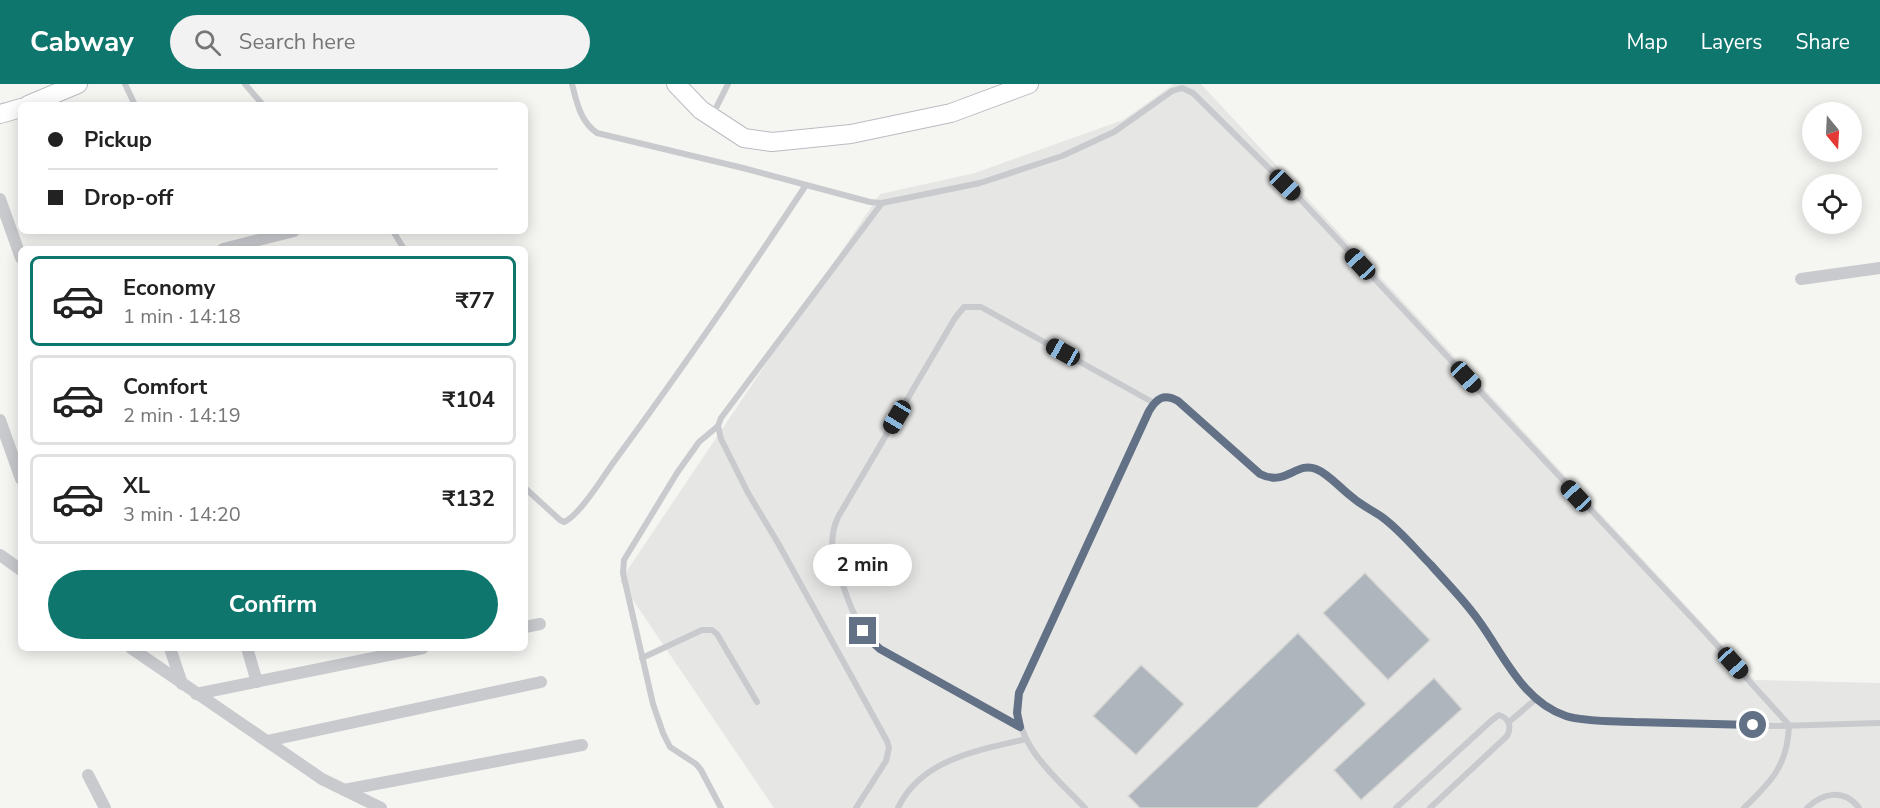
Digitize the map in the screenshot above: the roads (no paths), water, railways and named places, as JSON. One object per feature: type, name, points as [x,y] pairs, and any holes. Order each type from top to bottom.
[{"type":"street","points":[[36,102],[78,84]]},
{"type":"street","points":[[676,84],[701,110],[744,138],[772,142],[851,134],[951,113],[1027,84]]},
{"type":"street","points":[[0,114],[18,109]]},
{"type":"street","points":[[0,200],[18,250]]},
{"type":"street","points":[[235,246],[282,234]]},
{"type":"street","points":[[1801,279],[1880,268]]},
{"type":"street","points":[[0,420],[18,471]]},
{"type":"street","points":[[0,555],[18,568]]},
{"type":"street","points":[[528,626],[540,624]]},
{"type":"street","points":[[135,651],[322,778],[381,808]]},
{"type":"street","points":[[171,651],[182,684]]},
{"type":"street","points":[[248,651],[257,682]]},
{"type":"street","points":[[196,694],[408,651]]},
{"type":"street","points":[[267,741],[541,682]]},
{"type":"street","points":[[344,790],[582,745]]},
{"type":"street","points":[[88,775],[105,808]]},
{"type":"lane","points":[[125,84],[134,102]]},
{"type":"lane","points":[[245,84],[261,102]]},
{"type":"lane","points":[[572,84],[580,114],[597,133],[870,202],[882,203],[980,183],[1033,166],[1114,132],[1172,91],[1182,88],[1193,93],[1309,209],[1705,632],[1789,725],[1788,746],[1783,761],[1766,787],[1744,808]]},
{"type":"lane","points":[[711,117],[728,84]]},
{"type":"lane","points":[[528,491],[560,520],[564,522],[569,520],[644,422],[806,185]]},
{"type":"lane","points":[[722,808],[696,764],[670,747],[657,719],[623,573],[624,560],[677,473],[699,442],[718,426],[721,418],[882,203]]},
{"type":"lane","points":[[1020,727],[880,649],[870,640],[856,620],[833,556],[831,546],[838,517],[955,318],[964,307],[981,307],[1154,403]]},
{"type":"lane","points":[[1085,808],[1037,756],[1026,739],[1017,713],[1019,693],[1154,403],[1164,396],[1178,401],[1265,476],[1279,478],[1305,468],[1317,469],[1358,503],[1381,516],[1403,535],[1461,598],[1524,686],[1553,710],[1567,717],[1614,721],[1789,725],[1880,723]]},
{"type":"lane","points":[[718,426],[721,439],[748,493],[887,741],[889,748],[886,761],[856,808]]},
{"type":"lane","points":[[642,658],[702,630],[712,630],[717,634],[757,702]]},
{"type":"lane","points":[[1509,722],[1537,698]]},
{"type":"lane","points":[[1396,808],[1495,717],[1501,716],[1509,722],[1510,731],[1507,736],[1430,808]]},
{"type":"lane","points":[[898,808],[907,793],[937,767],[973,751],[1026,739]]},
{"type":"lane","points":[[1807,808],[1822,796],[1831,794],[1843,796],[1859,808]]}]
